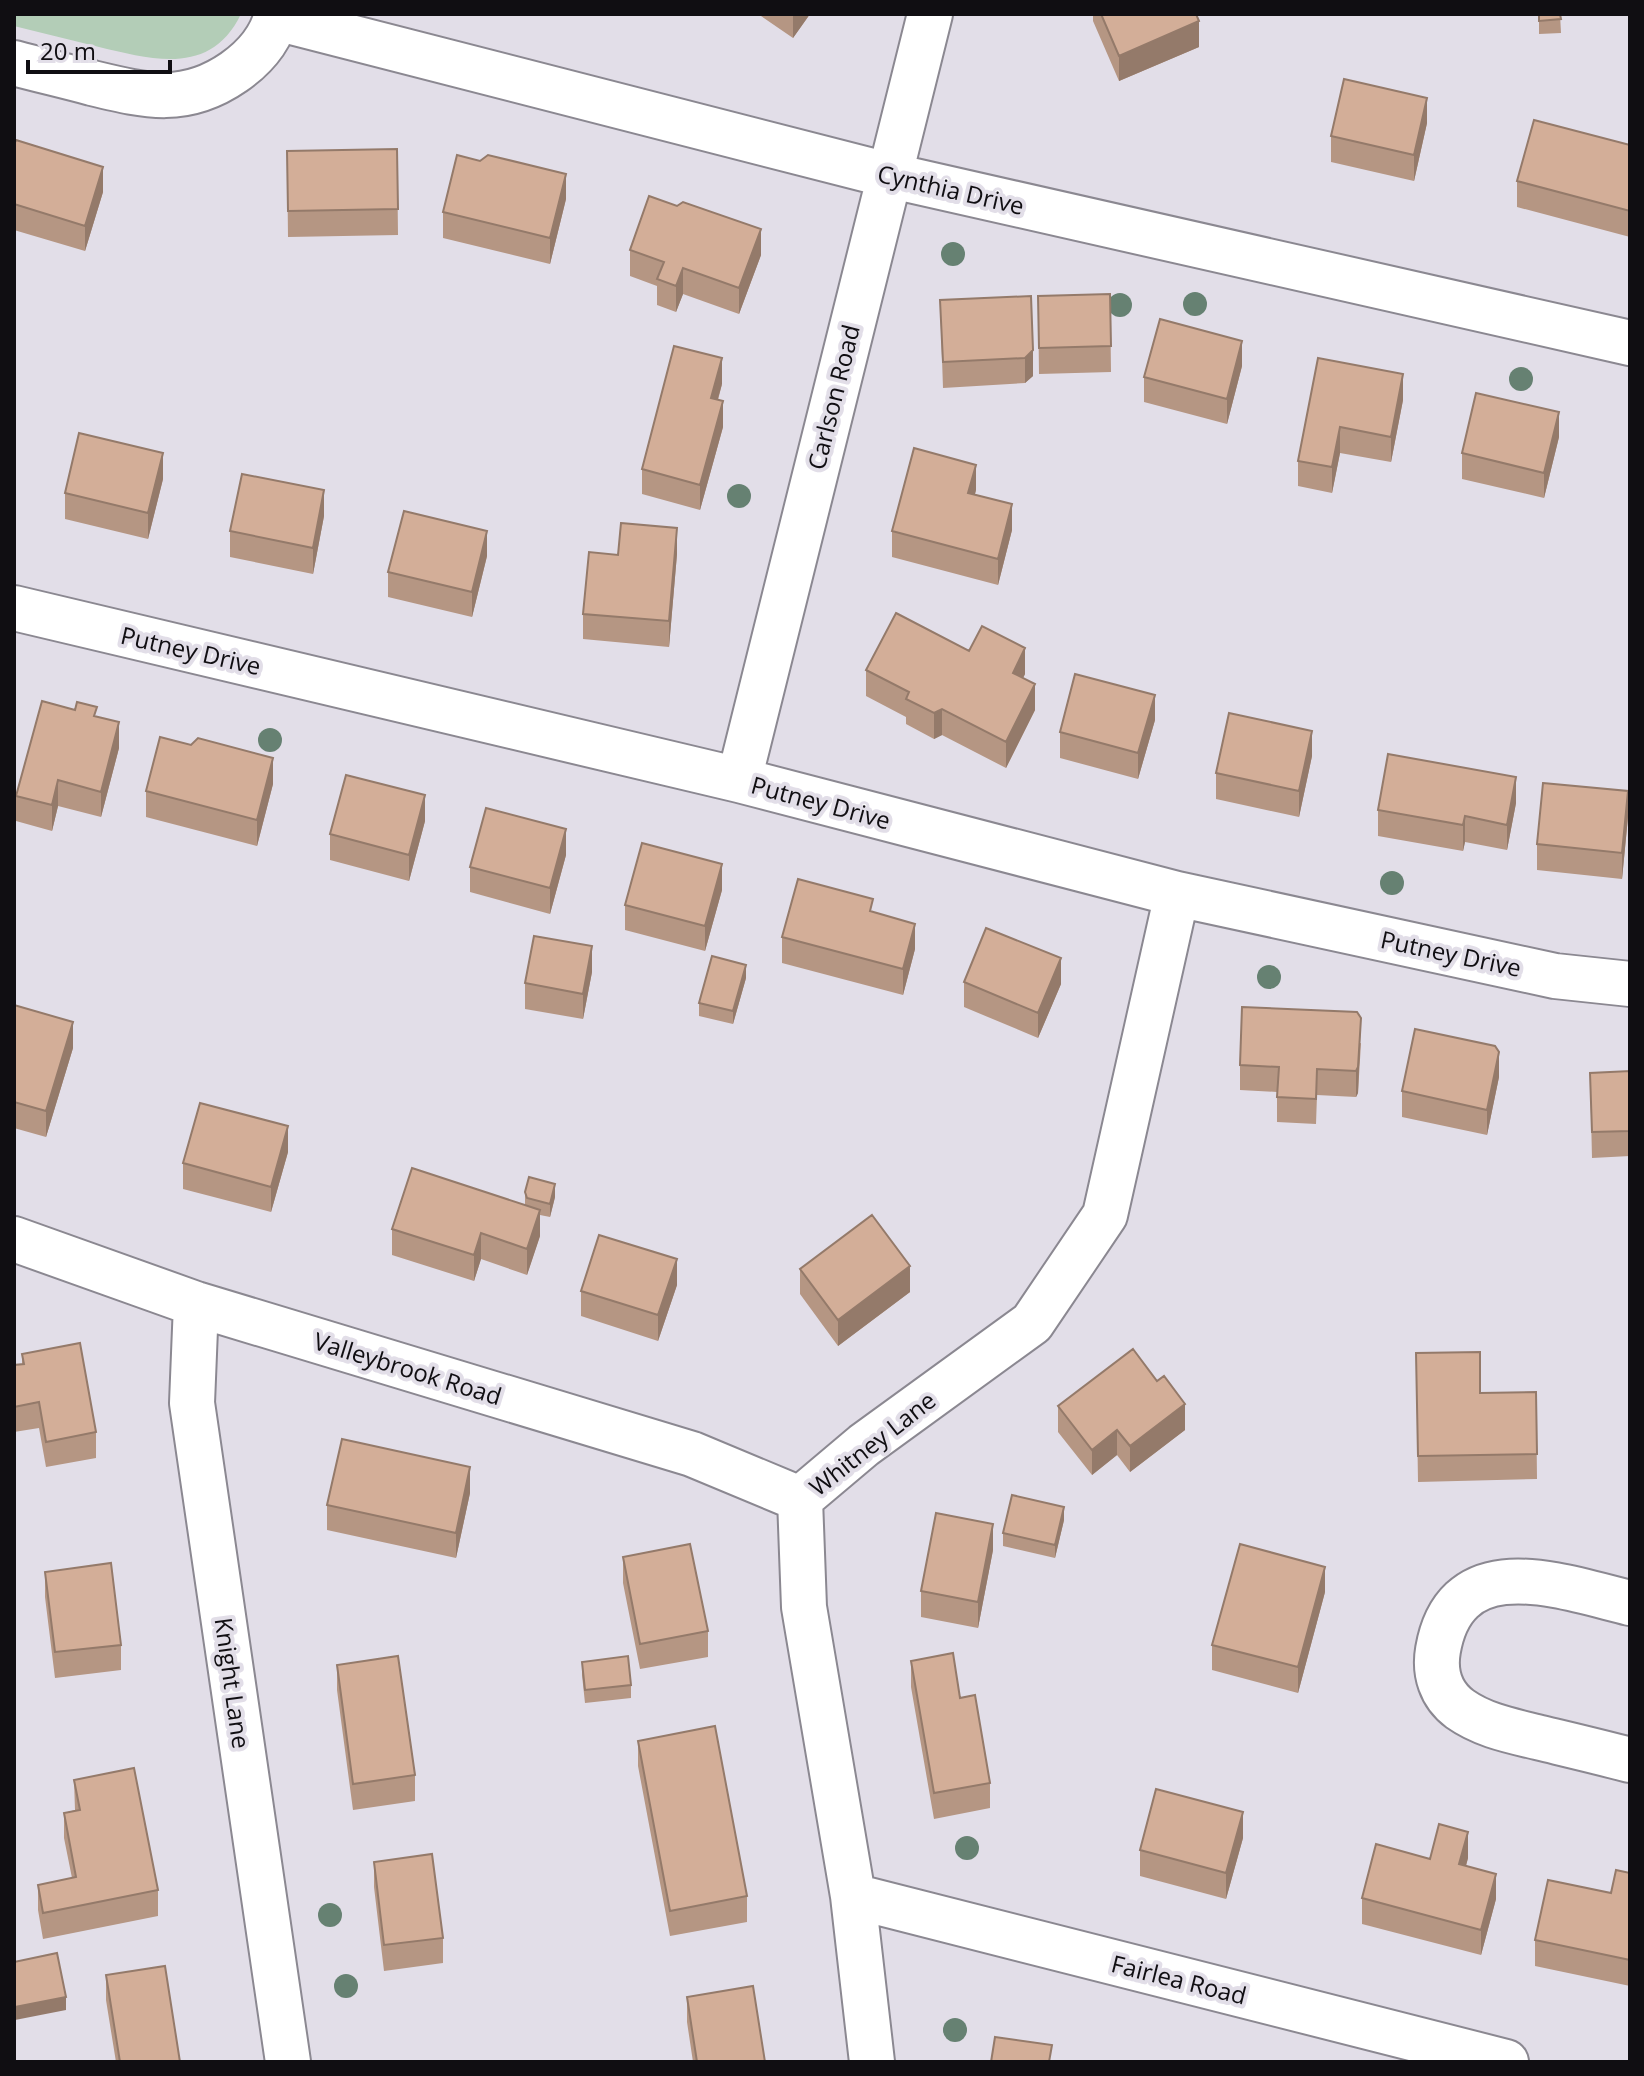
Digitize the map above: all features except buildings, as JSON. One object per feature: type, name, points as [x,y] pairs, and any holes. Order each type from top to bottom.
[{"type":"street","name":"Carlson Road","points":[[739,780],[930,14]]},
{"type":"street","name":"Cynthia Drive","points":[[277,16],[888,175],[1630,343]]},
{"type":"street","points":[[14,63],[139,94],[175,96],[211,85],[243,65],[267,39],[277,16]]},
{"type":"street","name":"Putney Drive","points":[[14,608],[739,780],[1177,894],[1555,976],[1630,984]]},
{"type":"street","name":"Whitney Lane","points":[[872,2062],[853,1896],[804,1607],[800,1499],[864,1445],[1032,1323],[1105,1215],[1177,894]]},
{"type":"street","name":"Valleybrook Road","points":[[14,1239],[196,1304],[692,1454],[800,1499]]},
{"type":"street","name":"Knight Lane","points":[[196,1304],[192,1403],[288,2062]]},
{"type":"street","points":[[1630,1603],[1548,1583],[1499,1581],[1466,1595],[1446,1618],[1437,1653],[1438,1683],[1459,1708],[1489,1725],[1630,1760]]},
{"type":"street","name":"Fairlea Road","points":[[853,1896],[1506,2062]]},
{"type":"green space","points":[[14,14],[241,14],[229,34],[214,47],[179,59],[160,59],[14,26]]}]
